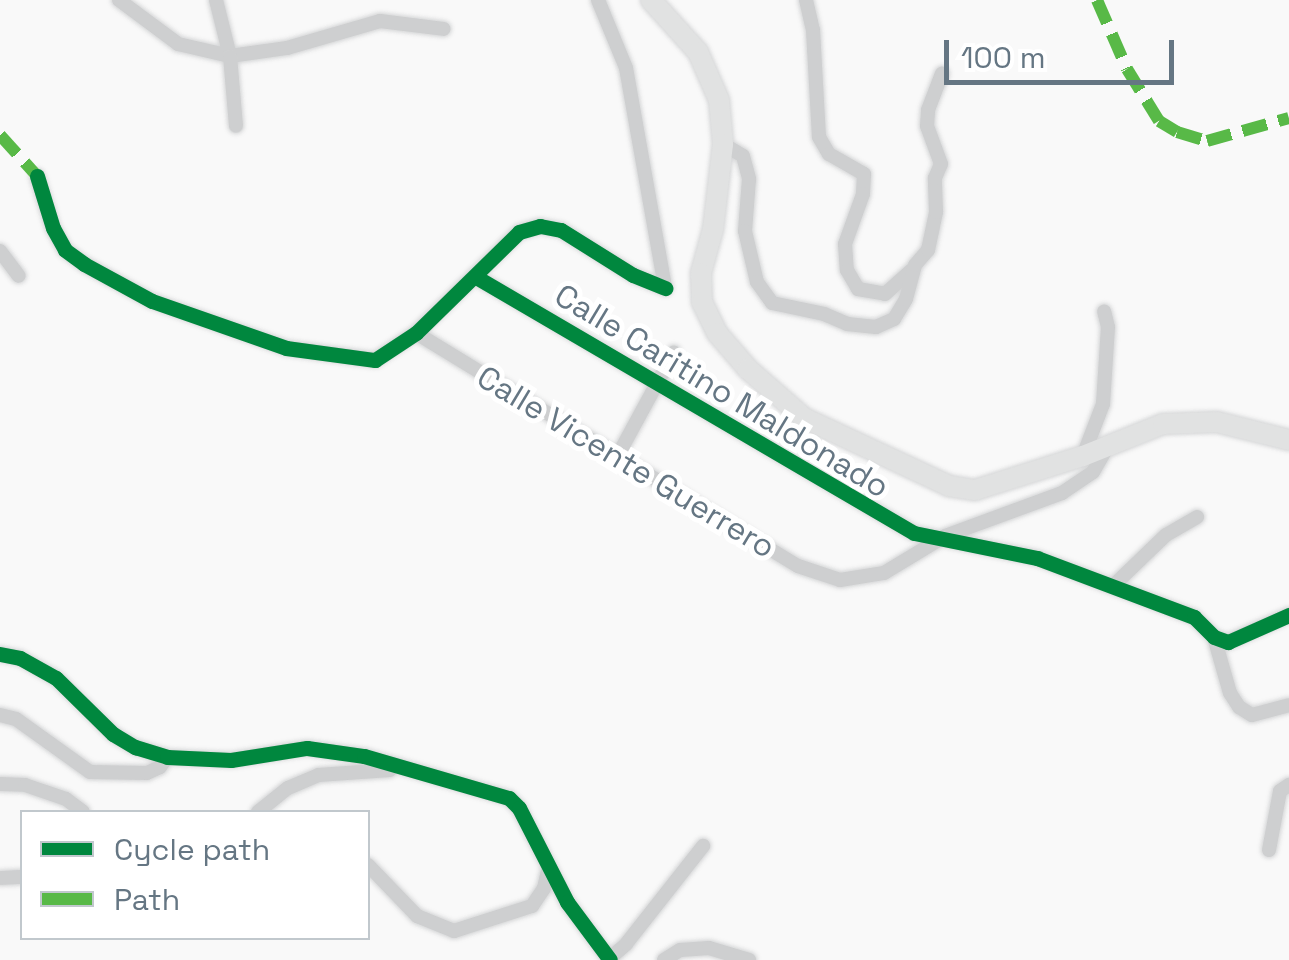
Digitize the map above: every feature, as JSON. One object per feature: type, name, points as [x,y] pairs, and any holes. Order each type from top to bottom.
[{"type":"main road","points":[[651,0],[698,52],[712,76],[723,144],[713,229],[701,273],[702,302],[717,333],[804,418],[949,486],[974,490],[1083,456],[1163,424],[1217,422],[1289,440]]},
{"type":"street","points":[[120,0],[178,44],[230,56],[286,48],[380,21],[444,29]]},
{"type":"street","points":[[216,0],[230,56],[236,126]]},
{"type":"street","points":[[38,176],[52,228],[65,250],[110,282],[286,348],[375,360],[416,334],[520,232],[540,226],[561,230],[634,276],[665,288],[626,68],[598,0]]},
{"type":"street","points":[[806,0],[813,30],[819,137],[829,154],[864,174],[863,194],[845,244],[846,270],[858,289],[885,294],[901,284],[928,250],[936,212],[934,195],[940,152],[927,126],[928,110],[942,74]]},
{"type":"street","points":[[723,144],[743,156],[749,179],[746,231],[757,282],[772,303],[824,314],[847,324],[876,327],[894,319],[906,300],[915,265]]},
{"type":"street","points":[[0,251],[20,276]]},
{"type":"street","name":"Calle Caritino Maldonado","points":[[476,278],[895,525],[914,533],[945,536],[1037,558],[1114,584],[1194,617],[1214,637]]},
{"type":"street","points":[[1083,456],[1103,404],[1108,327],[1104,310]]},
{"type":"street","name":"Calle Vicente Guerrero","points":[[416,334],[798,566],[840,580],[884,573],[945,536]]},
{"type":"street","points":[[617,457],[674,352]]},
{"type":"street","points":[[945,536],[1062,493],[1093,472],[1109,444]]},
{"type":"street","points":[[1114,584],[1166,535],[1196,517]]},
{"type":"street","points":[[1214,637],[1228,642],[1240,640],[1289,615]]},
{"type":"street","points":[[1214,637],[1230,693],[1239,707],[1252,715],[1289,705]]},
{"type":"street","points":[[0,654],[20,658],[56,678],[113,734],[135,747],[167,756],[231,760],[307,748],[364,756],[509,798],[519,808],[567,902],[609,960],[703,846]]},
{"type":"street","points":[[0,715],[16,719],[90,772],[147,773],[160,767],[167,756]]},
{"type":"street","points":[[260,810],[288,788],[318,774],[356,769],[407,771]]},
{"type":"street","points":[[0,784],[25,785],[52,794],[80,810]]},
{"type":"street","points":[[1269,850],[1280,791],[1289,785]]},
{"type":"street","points":[[370,866],[418,916],[454,932],[532,906],[544,888],[550,867]]},
{"type":"street","points":[[664,960],[680,950],[709,948],[749,960]]},
{"type":"marked path","points":[[1097,0],[1127,69],[1159,121],[1177,132],[1207,141],[1289,118]]},
{"type":"marked path","points":[[0,135],[37,176]]},
{"type":"cycle path","points":[[37,176],[53,228],[65,250],[84,264],[152,301],[286,348],[375,360],[416,333],[519,232],[540,226],[561,230],[633,275],[665,288]]},
{"type":"cycle path","points":[[476,277],[914,533],[1037,558],[1194,617],[1214,637],[1228,642],[1289,615]]},
{"type":"cycle path","points":[[0,654],[20,658],[56,678],[113,734],[135,747],[167,757],[231,760],[307,748],[364,756],[509,798],[519,808],[567,902],[610,960]]}]
